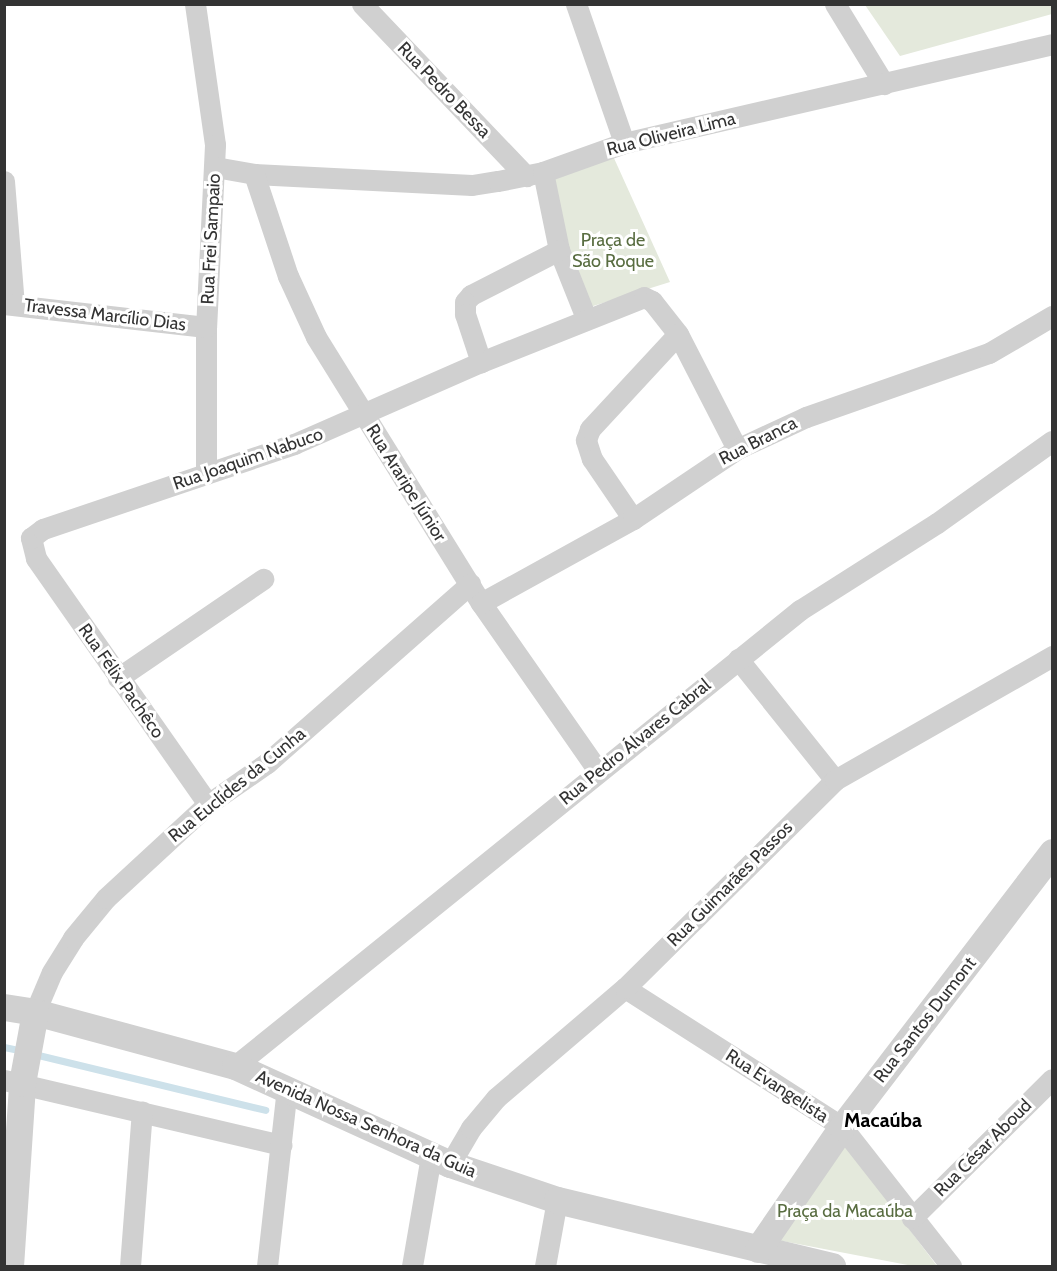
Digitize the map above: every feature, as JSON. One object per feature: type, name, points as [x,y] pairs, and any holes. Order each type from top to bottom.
[{"type":"street","name":"Rua Frei Sampaio","points":[[195,4],[214,118],[215,167],[206,327],[206,474]]},
{"type":"street","name":"Rua Pedro Bessa","points":[[362,4],[535,174]]},
{"type":"street","points":[[576,4],[624,143]]},
{"type":"street","points":[[835,4],[884,84]]},
{"type":"street","name":"Rua Oliveira Lima","points":[[215,167],[254,174],[472,185],[535,174],[624,143],[1053,44]]},
{"type":"street","name":"Rua Araripe Júnior","points":[[254,174],[293,287],[316,337],[363,416],[482,603],[598,771]]},
{"type":"street","points":[[535,174],[559,250],[586,318]]},
{"type":"street","points":[[4,181],[9,304]]},
{"type":"street","points":[[481,362],[465,314],[465,302],[471,295],[559,250]]},
{"type":"street","name":"Rua Joaquim Nabuco","points":[[36,558],[31,538],[43,529],[206,474],[363,416],[481,362],[586,318],[644,297],[652,301],[678,334]]},
{"type":"street","name":"Travessa Marcílio Dias","points":[[9,304],[206,327]]},
{"type":"street","name":"Rua Branca","points":[[482,603],[633,519],[737,449],[806,417],[989,353],[1053,316]]},
{"type":"street","points":[[633,519],[592,459],[586,440],[590,429],[678,334],[737,449]]},
{"type":"street","name":"Rua Pedro Álvares Cabral","points":[[235,1066],[800,610],[937,523],[1053,441]]},
{"type":"street","name":"Rua Félix Pachêco","points":[[36,558],[208,804]]},
{"type":"street","points":[[118,678],[263,579]]},
{"type":"street","name":"Rua Euclídes da Cunha","points":[[34,1021],[68,946],[106,898],[208,804],[267,763],[470,584]]},
{"type":"street","name":"Rua Guimarães Passos","points":[[441,1160],[496,1098],[625,988],[835,780],[1053,656]]},
{"type":"street","points":[[738,659],[835,780]]},
{"type":"street","name":"Rua Santos Dumont","points":[[758,1249],[842,1127],[1053,852]]},
{"type":"street","name":"Rua Evangelista","points":[[625,988],[842,1127],[951,1266]]},
{"type":"street","name":"Avenida Nossa Senhora da Guia","points":[[4,1007],[34,1021],[235,1066],[441,1160],[556,1200],[832,1266]]},
{"type":"street","points":[[10,1266],[17,1077],[34,1021]]},
{"type":"street","points":[[17,1077],[281,1145]]},
{"type":"street","name":"Rua César Aboud","points":[[912,1218],[1053,1079]]},
{"type":"street","points":[[267,1266],[287,1088]]},
{"type":"street","points":[[130,1266],[142,1111]]},
{"type":"street","points":[[412,1266],[441,1160]]},
{"type":"street","points":[[544,1266],[556,1200]]},
{"type":"green space","points":[[865,5],[1052,5],[1052,14],[900,56]]},
{"type":"green space","name":"Praça de São Roque","points":[[613,156],[670,282],[590,307],[568,248],[553,179]]},
{"type":"green space","name":"Praça da Macaúba","points":[[843,1141],[937,1266],[913,1266],[777,1240]]},
{"type":"waterway","points":[[4,1047],[23,1051]]},
{"type":"waterway","points":[[34,1054],[265,1110]]},
{"type":"district","name":"Macaúba","points":[[883,1120]]}]
